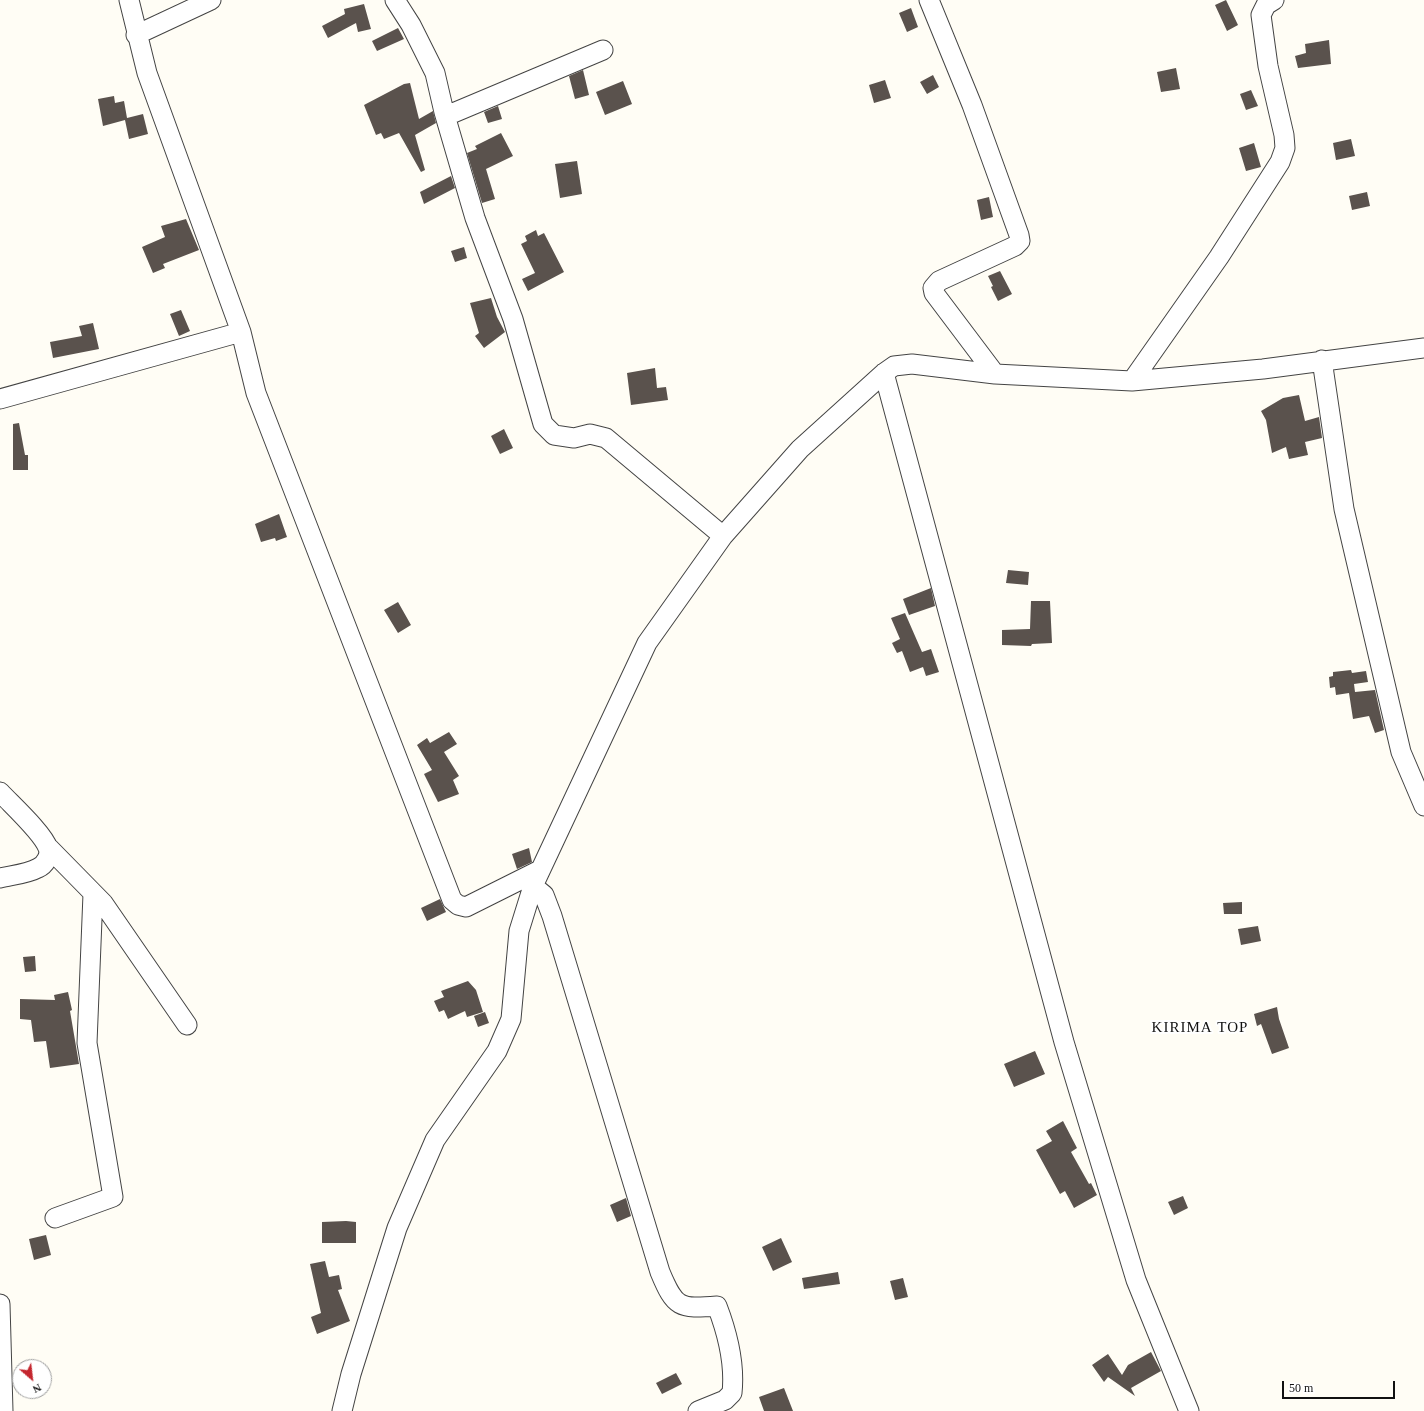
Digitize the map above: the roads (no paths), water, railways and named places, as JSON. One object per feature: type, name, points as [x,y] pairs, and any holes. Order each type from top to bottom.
[{"type":"street","points":[[129,0],[136,35],[147,73],[241,332],[256,392],[452,900],[458,905],[466,907],[536,878]]},
{"type":"street","points":[[136,35],[211,0]]},
{"type":"street","points":[[395,0],[411,25],[435,73],[475,218],[513,319],[543,424],[554,435],[574,438],[590,434],[606,438],[723,536]]},
{"type":"street","points":[[929,0],[972,105],[1019,235],[1020,241],[1015,246],[939,281],[933,288],[934,293],[995,374]]},
{"type":"street","points":[[1132,381],[1223,251],[1280,162],[1285,148],[1284,135],[1268,66],[1261,15],[1266,5],[1274,0]]},
{"type":"street","points":[[446,116],[603,50]]},
{"type":"street","points":[[0,399],[241,332]]},
{"type":"street","points":[[342,1411],[351,1374],[397,1228],[435,1140],[497,1051],[511,1019],[520,931],[536,878],[647,643],[723,536],[800,449],[884,373],[894,366],[912,364],[995,374],[1132,381],[1263,369],[1322,360],[1424,348]]},
{"type":"street","points":[[1322,360],[1344,509],[1401,752],[1424,806]]},
{"type":"street","points":[[884,373],[1064,1042],[1136,1280],[1189,1411]]},
{"type":"street","points":[[0,792],[42,838],[49,848],[103,903],[187,1025]]},
{"type":"street","points":[[0,878],[27,873],[40,867],[48,858],[49,848]]},
{"type":"street","points":[[536,878],[552,916],[660,1272],[669,1293],[677,1303],[689,1308],[717,1306],[723,1322],[734,1377],[732,1393],[725,1400],[698,1411]]},
{"type":"street","points":[[54,1218],[113,1197],[87,1043],[94,894]]},
{"type":"street","points":[[0,1304],[3,1411]]},
{"type":"district","name":"KIRIMA TOP","points":[[1200,1028]]}]
